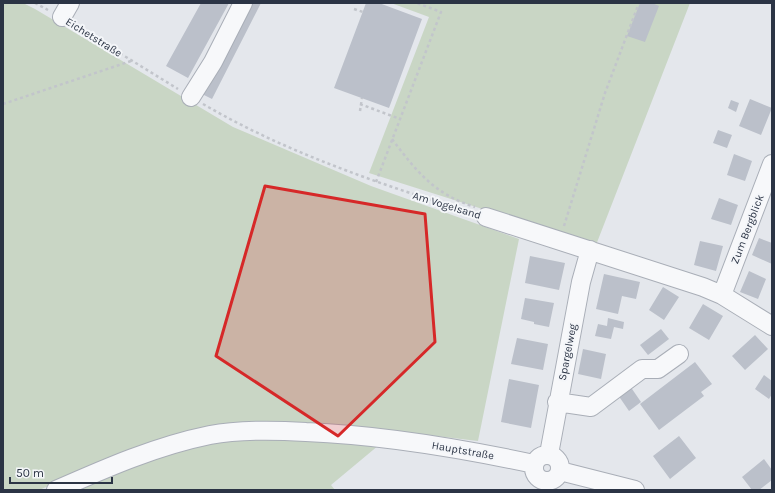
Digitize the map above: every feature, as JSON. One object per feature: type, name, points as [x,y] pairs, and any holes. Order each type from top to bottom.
[{"type":"street","points":[[191,97],[213,62],[243,3]]},
{"type":"street","name":"Zum Bergblick","points":[[722,295],[772,164]]},
{"type":"street","name":"Am Vogelsand","points":[[486,217],[560,239],[704,287],[722,295],[772,326]]},
{"type":"street","name":"Spargelweg","points":[[541,459],[557,402],[581,282],[590,250]]},
{"type":"street","points":[[557,402],[591,407],[642,369],[658,369],[679,354]]},
{"type":"street","name":"Hauptstraße","points":[[56,490],[130,458],[170,444],[211,435],[248,430],[341,433],[541,459]]},
{"type":"street","points":[[541,459],[557,459],[560,465],[560,471],[553,480],[542,485],[535,474],[541,459]]},
{"type":"street","points":[[560,471],[635,490]]},
{"type":"path","name":"Eichetstraße","points":[[35,3],[66,10],[132,61]]},
{"type":"path","points":[[376,182],[441,12],[417,3]]},
{"type":"path","points":[[560,239],[605,93],[639,3]]},
{"type":"path","points":[[354,9],[363,12]]},
{"type":"path","name":"Am Vogelsand","points":[[132,61],[238,124],[376,182],[486,217]]},
{"type":"path","points":[[3,104],[132,61]]},
{"type":"path","points":[[360,111],[362,98]]},
{"type":"path","points":[[360,104],[400,119]]},
{"type":"highlighted area","points":[[265,186],[425,214],[435,342],[338,436],[216,356]]},
{"type":"green space","points":[[3,3],[23,3],[35,9],[233,127],[371,186],[519,239],[478,441],[344,425],[237,425],[94,467],[39,490],[3,490]]},
{"type":"green space","points":[[391,3],[690,3],[596,245],[369,173],[429,17]]},
{"type":"green space","points":[[255,434],[385,440],[331,485],[335,490],[68,490],[159,452]]},
{"type":"building","points":[[201,3],[229,3],[188,78],[166,66]]},
{"type":"building","points":[[249,3],[261,3],[212,99],[202,94]]},
{"type":"building","points":[[366,3],[379,3],[422,19],[389,108],[334,88]]},
{"type":"building","points":[[640,3],[652,3],[659,6],[645,42],[627,36]]},
{"type":"building","points":[[750,99],[772,108],[761,135],[739,126]]},
{"type":"building","points":[[731,100],[739,103],[736,112],[728,108]]},
{"type":"building","points":[[718,130],[732,135],[727,148],[713,143]]},
{"type":"building","points":[[734,154],[752,161],[745,181],[727,175]]},
{"type":"building","points":[[719,198],[738,205],[731,225],[711,219]]},
{"type":"building","points":[[759,238],[772,243],[772,264],[752,255]]},
{"type":"building","points":[[700,241],[723,246],[716,271],[694,265]]},
{"type":"building","points":[[530,256],[565,263],[559,290],[525,283]]},
{"type":"building","points":[[749,271],[766,279],[758,299],[740,292]]},
{"type":"building","points":[[604,274],[640,282],[636,299],[622,296],[618,314],[596,309]]},
{"type":"building","points":[[663,287],[679,297],[664,320],[649,310]]},
{"type":"building","points":[[525,298],[554,303],[549,327],[534,324],[534,322],[521,319]]},
{"type":"building","points":[[703,304],[723,316],[709,340],[689,328]]},
{"type":"building","points":[[608,318],[624,322],[623,329],[614,327],[611,339],[595,336],[598,324],[607,326]]},
{"type":"building","points":[[661,329],[669,339],[648,355],[640,345]]},
{"type":"building","points":[[755,335],[768,349],[745,370],[732,356]]},
{"type":"building","points":[[517,338],[548,344],[543,370],[511,364]]},
{"type":"building","points":[[583,349],[606,354],[601,379],[578,374]]},
{"type":"building","points":[[695,362],[712,384],[701,392],[704,396],[659,430],[640,404]]},
{"type":"building","points":[[764,375],[772,381],[772,394],[769,399],[755,389]]},
{"type":"building","points":[[509,379],[539,385],[531,428],[501,422]]},
{"type":"building","points":[[630,386],[641,402],[629,411],[618,395]]},
{"type":"building","points":[[679,436],[696,458],[670,479],[653,456]]},
{"type":"building","points":[[764,459],[772,470],[772,480],[759,490],[752,490],[742,477]]}]
